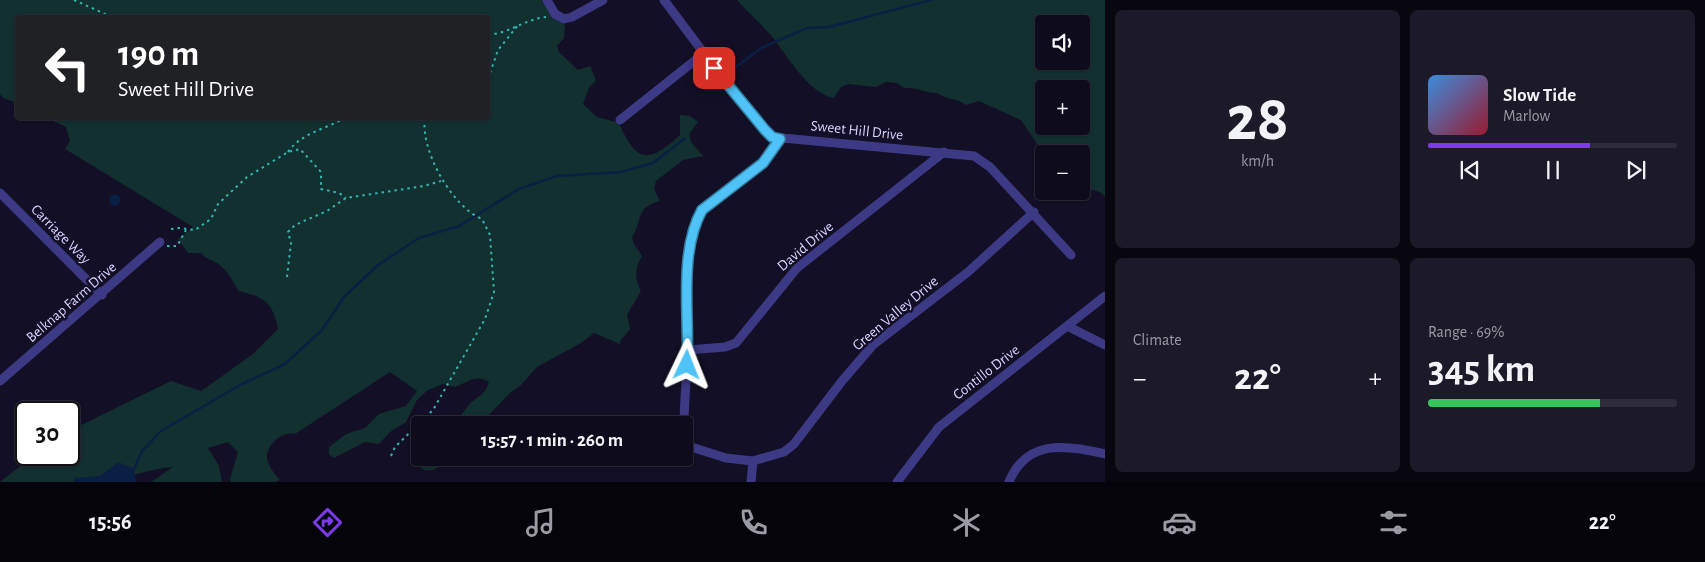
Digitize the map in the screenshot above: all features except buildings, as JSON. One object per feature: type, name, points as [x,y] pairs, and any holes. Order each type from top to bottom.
[{"type":"street","points":[[547,0],[555,14],[564,19],[572,17],[603,0]]},
{"type":"street","points":[[664,0],[703,54],[765,130],[772,137],[780,139],[763,163],[702,210],[696,221],[690,242],[684,416]]},
{"type":"street","points":[[620,120],[703,54]]},
{"type":"street","name":"Sweet Hill Drive","points":[[780,139],[812,139],[967,154],[982,161],[1034,212],[1071,254]]},
{"type":"street","name":"David Drive","points":[[688,350],[725,347],[736,343],[797,268],[944,152]]},
{"type":"street","name":"Carriage Way","points":[[0,192],[102,294]]},
{"type":"street","name":"Green Valley Drive","points":[[753,461],[784,452],[794,444],[842,381],[873,346],[968,272],[1034,212]]},
{"type":"street","name":"Belknap Farm Drive","points":[[0,382],[160,242]]},
{"type":"street","name":"Contillo Drive","points":[[897,482],[939,427],[1105,296]]},
{"type":"street","points":[[1067,326],[1105,345]]},
{"type":"street","points":[[1009,482],[1016,470],[1027,458],[1051,447],[1066,447],[1105,454]]},
{"type":"street","points":[[693,448],[726,458],[753,461],[752,482]]},
{"type":"path","points":[[74,0],[107,15]]},
{"type":"path","points":[[490,34],[503,32],[520,23],[555,14]]},
{"type":"path","points":[[490,73],[498,50],[520,23]]},
{"type":"path","points":[[288,152],[293,145],[314,132],[341,120]]},
{"type":"path","points":[[391,456],[395,447],[433,410],[485,319],[494,292],[490,234],[482,219],[471,214],[441,180],[426,141],[423,128],[425,120]]},
{"type":"path","points":[[171,229],[194,230],[211,219],[218,204],[246,177],[288,152],[300,149],[322,172],[321,189],[339,193],[346,198]]},
{"type":"path","points":[[287,276],[291,243],[288,232],[295,225],[327,211],[346,198],[424,186],[441,180]]},
{"type":"path","points":[[160,242],[169,248],[177,246],[186,230]]},
{"type":"green space","points":[[0,0],[548,0],[565,26],[564,38],[557,46],[559,52],[578,70],[590,66],[596,80],[589,88],[583,104],[597,117],[619,123],[631,146],[637,152],[644,155],[651,155],[669,145],[680,135],[680,115],[690,116],[698,122],[689,134],[691,142],[703,156],[683,160],[656,181],[654,189],[660,201],[646,207],[632,237],[642,256],[636,273],[641,291],[627,315],[630,329],[620,341],[620,344],[594,333],[581,343],[537,367],[488,416],[461,416],[469,405],[483,393],[489,382],[476,379],[455,387],[443,384],[428,390],[417,400],[406,422],[390,432],[379,444],[365,442],[334,458],[329,454],[329,447],[346,434],[365,428],[379,414],[406,406],[417,391],[390,372],[295,434],[285,435],[276,440],[267,453],[270,467],[280,480],[275,482],[231,482],[230,479],[238,452],[228,442],[208,448],[219,466],[222,482],[151,482],[173,467],[105,482],[0,482],[20,466],[80,466],[80,426],[171,381],[201,391],[253,354],[278,329],[273,313],[266,302],[239,291],[225,269],[217,263],[206,258],[201,253],[188,253],[178,239],[193,227],[65,149],[70,141],[66,127],[50,120],[490,120],[490,15],[15,15],[15,102],[3,98],[0,94]]},
{"type":"green space","points":[[737,0],[1105,0],[1105,197],[1097,191],[1090,190],[1090,145],[1038,145],[1021,120],[979,101],[966,105],[937,93],[905,88],[897,83],[886,82],[876,87],[848,84],[841,87],[834,98],[814,88],[805,79],[767,31]]},
{"type":"green space","points":[[421,466],[439,466],[430,471],[422,469]]},
{"type":"water","points":[[115,194],[121,200],[115,206],[109,200]]},
{"type":"water","points":[[118,462],[134,469],[136,482],[74,482],[74,478],[100,476]]},
{"type":"waterway","points":[[736,67],[761,48],[807,28],[829,27],[931,0]]},
{"type":"waterway","points":[[134,469],[142,451],[161,431],[240,385],[285,364],[322,330],[344,297],[378,265],[419,238],[459,226],[519,189],[557,176],[621,172],[653,163],[684,139]]},
{"type":"route","points":[[687,365],[687,303],[690,242],[696,221],[702,210],[763,163],[780,139],[772,137],[765,130],[714,68]]}]
